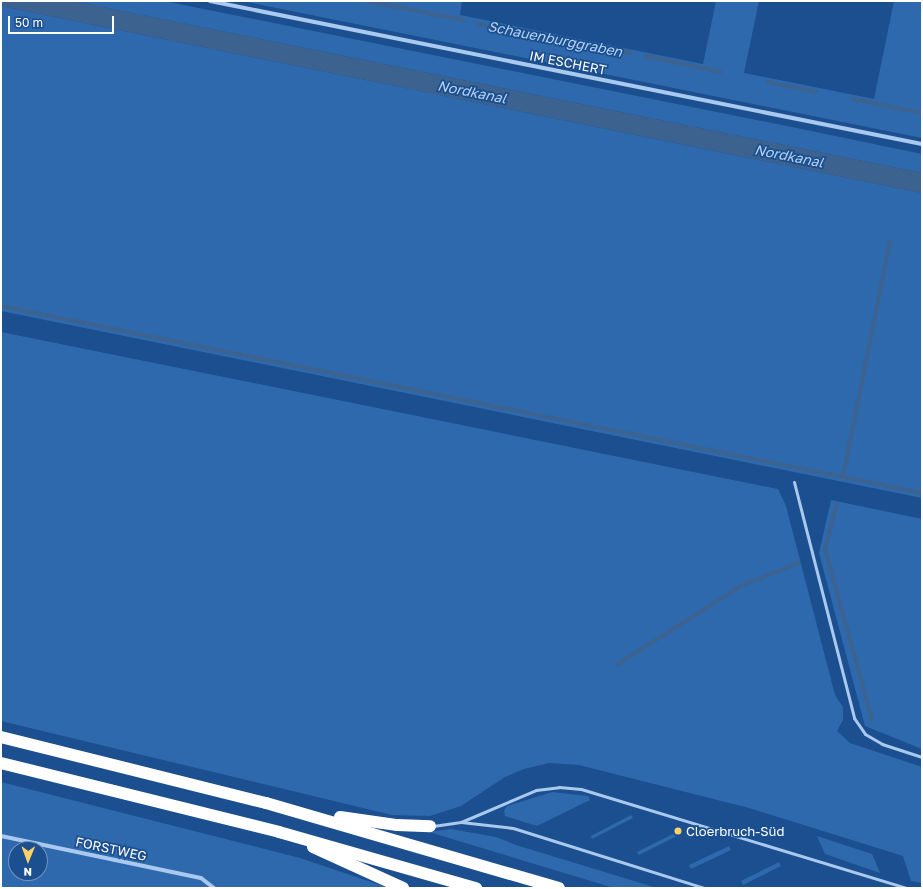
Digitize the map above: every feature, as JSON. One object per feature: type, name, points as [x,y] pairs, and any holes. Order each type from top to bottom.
[{"type":"highway","points":[[1,737],[266,803],[559,888]]},
{"type":"highway","points":[[1,763],[279,832],[476,888]]},
{"type":"highway","points":[[266,803],[360,822],[430,826]]},
{"type":"highway","points":[[279,832],[403,888]]},
{"type":"street","name":"IM ESCHERT","points":[[210,1],[922,144]]},
{"type":"street","name":"FORSTWEG","points":[[1,836],[201,878],[214,888]]},
{"type":"lane","points":[[794,482],[854,718],[865,734],[882,744],[922,757]]},
{"type":"lane","points":[[461,822],[536,790],[559,787],[581,789],[906,888]]},
{"type":"lane","points":[[430,826],[461,822],[513,828],[705,888]]},
{"type":"shaded area","points":[[73,1],[164,1],[792,127],[922,154],[922,173]]},
{"type":"shaded area","points":[[242,1],[462,1],[460,15],[703,64],[716,1],[759,1],[744,73],[874,99],[894,1],[922,1],[922,138]]},
{"type":"shaded area","points":[[1,6],[922,193],[922,498],[1,311]]},
{"type":"shaded area","points":[[1,332],[778,489],[786,506],[835,695],[843,707],[843,720],[837,731],[850,743],[922,767],[922,883],[911,881],[903,856],[749,808],[579,765],[549,763],[524,769],[505,777],[461,806],[430,816],[392,815],[1,721]]},
{"type":"shaded area","points":[[831,500],[922,519],[922,749],[865,726],[819,553]]},
{"type":"shaded area","points":[[1,782],[300,858],[389,888],[1,888]]},
{"type":"shaded area","points":[[552,792],[588,796],[590,800],[537,826],[505,816],[504,810],[507,806]]},
{"type":"shaded area","points":[[631,815],[633,818],[592,839],[591,836]]},
{"type":"shaded area","points":[[451,829],[496,837],[516,845],[657,888],[614,888],[429,832]]},
{"type":"shaded area","points":[[677,832],[679,835],[639,855],[637,852]]},
{"type":"shaded area","points":[[817,836],[872,854],[880,873],[825,854]]},
{"type":"shaded area","points":[[729,846],[731,850],[691,869],[689,865]]},
{"type":"shaded area","points":[[779,862],[781,866],[743,885],[741,881]]},
{"type":"water","name":"Nordkanal","points":[[1,1],[73,1],[922,173],[922,193],[1,6]]},
{"type":"waterway","name":"Schauenburggraben","points":[[367,1],[463,20]]},
{"type":"waterway","name":"Schauenburggraben","points":[[479,24],[631,53]]},
{"type":"waterway","name":"Schauenburggraben","points":[[646,56],[720,72]]},
{"type":"waterway","name":"Schauenburggraben","points":[[768,82],[816,92]]},
{"type":"waterway","name":"Schauenburggraben","points":[[853,99],[922,113]]},
{"type":"waterway","points":[[843,476],[890,241]]},
{"type":"waterway","points":[[1,306],[922,493]]},
{"type":"waterway","points":[[837,504],[825,549],[872,720]]},
{"type":"waterway","points":[[618,664],[741,586],[799,563]]},
{"type":"place","name":"Cloerbruch-Süd","points":[[678,831]]}]
